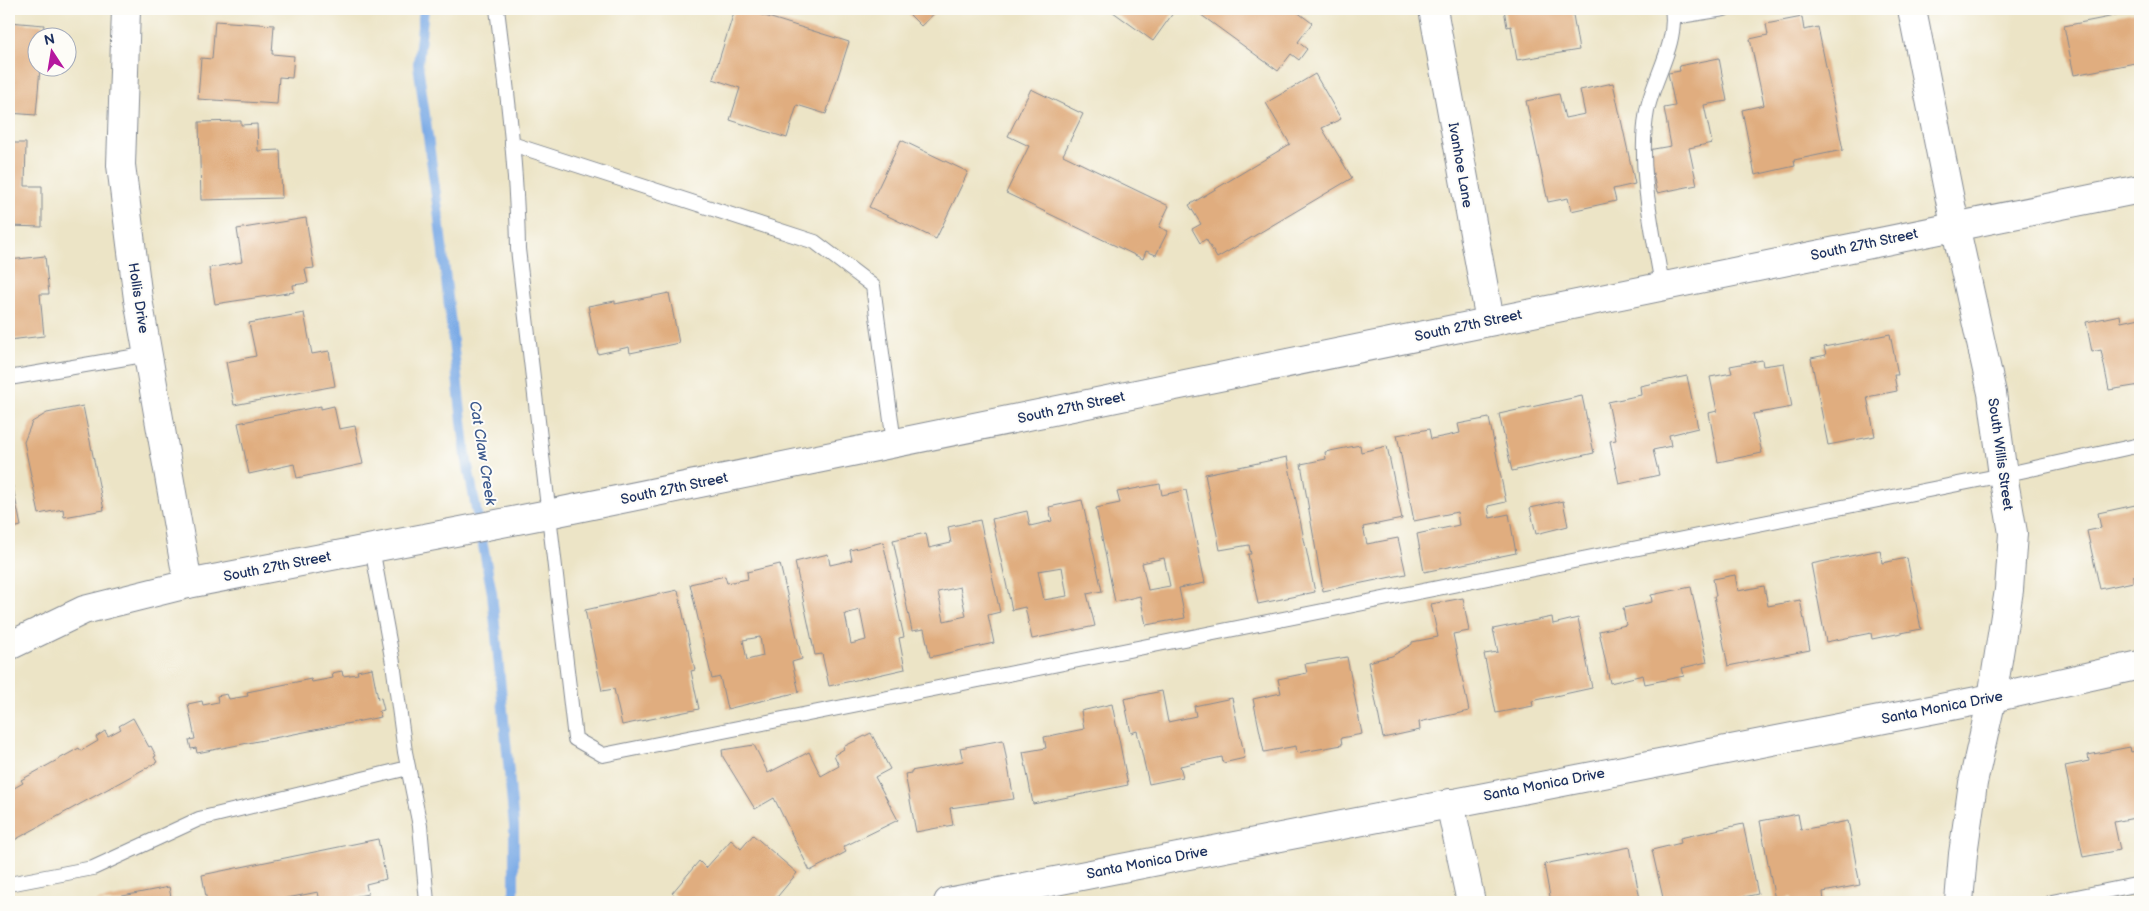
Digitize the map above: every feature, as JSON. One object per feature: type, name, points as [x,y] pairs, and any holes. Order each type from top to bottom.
[{"type":"street","name":"Hollis Drive","points":[[126,9],[121,165],[138,299],[188,584]]},
{"type":"street","name":"Ivanhoe Lane","points":[[1433,9],[1490,321]]},
{"type":"street","name":"South Willis Street","points":[[1912,9],[1955,225],[1992,393],[2013,533],[2009,590],[1992,698],[1973,784],[1963,854],[1959,902]]},
{"type":"street","name":"South 27th Street","points":[[9,646],[84,610],[188,584],[548,514],[1955,225],[2140,189]]},
{"type":"street","name":"Santa Monica Drive","points":[[948,902],[1450,802],[1992,698],[2140,665]]},
{"type":"street","points":[[1450,802],[1471,902]]},
{"type":"lane","points":[[497,9],[517,201],[518,249],[575,739],[603,754],[2003,475],[2140,445]]},
{"type":"lane","points":[[1662,285],[1642,152],[1647,110],[1666,56],[1673,13],[1724,9]]},
{"type":"lane","points":[[512,144],[815,242],[873,286],[894,443]]},
{"type":"lane","points":[[9,378],[149,354]]},
{"type":"lane","points":[[372,548],[393,662],[408,768],[420,826],[427,902]]},
{"type":"lane","points":[[9,884],[93,868],[199,819],[408,768]]},
{"type":"lane","points":[[2052,902],[2140,884]]},
{"type":"building","points":[[285,9],[305,9],[304,12]]},
{"type":"building","points":[[735,9],[742,9],[849,42],[826,114],[797,105],[787,138],[730,120],[740,88],[713,79]]},
{"type":"building","points":[[904,9],[939,9],[921,26]]},
{"type":"building","points":[[1109,9],[1176,9],[1153,41]]},
{"type":"building","points":[[1193,9],[1293,9],[1312,23],[1298,42],[1307,49],[1299,60],[1291,54],[1278,71]]},
{"type":"building","points":[[1504,9],[1572,9],[1579,50],[1517,60],[1511,26],[1507,27]]},
{"type":"building","points":[[2140,11],[2140,62],[2074,75],[2064,26]]},
{"type":"building","points":[[1802,17],[1804,30],[1818,27],[1843,150],[1794,160],[1795,166],[1755,175],[1742,110],[1764,105],[1750,39],[1768,35],[1766,24]]},
{"type":"building","points":[[215,21],[274,25],[272,54],[294,56],[292,78],[279,77],[277,104],[198,99],[201,58],[212,59]]},
{"type":"building","points":[[9,22],[44,25],[44,28],[28,28],[28,78],[39,78],[36,115],[9,113]]},
{"type":"building","points":[[1719,58],[1727,101],[1704,105],[1712,143],[1689,148],[1697,185],[1657,193],[1648,150],[1671,146],[1664,108],[1675,106],[1668,73],[1680,71],[1679,66]]},
{"type":"building","points":[[1315,74],[1341,119],[1322,128],[1352,178],[1217,258],[1206,239],[1200,243],[1192,229],[1201,224],[1189,205],[1290,144],[1266,103]]},
{"type":"building","points":[[1613,83],[1635,184],[1613,189],[1616,201],[1571,211],[1568,198],[1548,202],[1526,101],[1559,94],[1565,118],[1585,114],[1580,90]]},
{"type":"building","points":[[1031,89],[1083,114],[1063,155],[1169,206],[1159,227],[1168,231],[1156,255],[1146,251],[1143,259],[1006,193],[1029,146],[1008,136]]},
{"type":"building","points":[[241,121],[241,125],[257,124],[258,151],[280,150],[282,198],[201,200],[199,122]]},
{"type":"building","points":[[901,140],[968,172],[936,239],[869,207]]},
{"type":"building","points":[[9,143],[26,143],[25,186],[42,186],[42,227],[9,226]]},
{"type":"building","points":[[306,218],[314,268],[305,269],[308,283],[293,285],[294,292],[215,304],[209,268],[242,262],[237,229]]},
{"type":"building","points":[[45,256],[49,294],[40,294],[44,336],[9,340],[9,260]]},
{"type":"building","points":[[669,293],[679,343],[630,353],[629,347],[598,354],[588,306],[615,301],[615,304]]},
{"type":"building","points":[[304,313],[312,354],[329,351],[335,386],[234,405],[226,362],[256,356],[249,323]]},
{"type":"building","points":[[2120,315],[2121,322],[2140,318],[2140,385],[2109,390],[2101,350],[2092,352],[2086,322]]},
{"type":"building","points":[[1890,334],[1898,375],[1894,375],[1897,391],[1867,397],[1875,436],[1828,445],[1811,358],[1826,355],[1824,347]]},
{"type":"building","points":[[1762,360],[1763,366],[1784,363],[1792,407],[1753,414],[1762,453],[1718,462],[1709,413],[1717,411],[1710,377],[1732,373],[1730,366]]},
{"type":"building","points":[[1687,376],[1698,428],[1669,435],[1671,446],[1653,450],[1659,475],[1619,484],[1610,441],[1616,440],[1608,402],[1641,395],[1640,386]]},
{"type":"building","points":[[1582,396],[1594,453],[1512,471],[1499,414]]},
{"type":"building","points":[[83,406],[104,510],[64,517],[63,509],[39,514],[24,442],[32,422],[47,413]]},
{"type":"building","points":[[321,406],[321,409],[334,406],[339,429],[355,426],[363,464],[297,478],[294,464],[249,474],[238,423]]},
{"type":"building","points":[[1489,418],[1506,502],[1488,506],[1490,518],[1509,514],[1516,553],[1424,572],[1417,534],[1459,525],[1457,512],[1414,521],[1397,435],[1429,429],[1431,439],[1460,433],[1458,424]]},
{"type":"building","points":[[1360,445],[1361,452],[1387,446],[1402,519],[1363,527],[1367,544],[1398,538],[1406,574],[1323,591],[1301,464],[1326,459],[1325,452]]},
{"type":"building","points":[[1287,457],[1315,592],[1258,604],[1248,554],[1251,554],[1249,545],[1220,550],[1205,474]]},
{"type":"building","points":[[9,468],[21,526],[9,529]]},
{"type":"building","points":[[1160,484],[1162,495],[1186,490],[1205,583],[1179,588],[1185,618],[1146,625],[1140,596],[1115,602],[1096,508],[1120,503],[1117,492]],"holes":[[[1164,558],[1170,586],[1148,590],[1142,563]]]},
{"type":"building","points":[[1082,500],[1102,591],[1087,594],[1095,626],[1032,639],[1025,607],[1012,610],[992,519],[1027,511],[1030,526],[1052,521],[1049,507]],"holes":[[[1062,567],[1067,596],[1044,600],[1038,571]]]},
{"type":"building","points":[[1563,501],[1568,526],[1536,534],[1530,508]]},
{"type":"building","points":[[2140,504],[2140,574],[2133,576],[2133,582],[2100,589],[2087,531],[2101,528],[2098,513]]},
{"type":"building","points":[[980,520],[1000,612],[988,615],[994,643],[930,657],[924,629],[912,631],[893,540],[926,533],[929,548],[951,543],[948,527]],"holes":[[[960,587],[966,616],[944,621],[938,592]]]},
{"type":"building","points":[[883,542],[904,637],[899,638],[905,669],[829,686],[822,654],[815,655],[795,562],[828,554],[830,565],[852,560],[850,550]],"holes":[[[860,610],[866,640],[851,644],[845,614]]]},
{"type":"building","points":[[1880,550],[1882,563],[1907,558],[1921,629],[1872,639],[1871,633],[1826,642],[1811,564]]},
{"type":"building","points":[[780,564],[802,659],[792,662],[799,692],[727,709],[720,677],[712,679],[690,584],[725,576],[727,583],[748,579],[747,572]],"holes":[[[760,637],[763,656],[747,660],[743,640]]]},
{"type":"building","points":[[1735,575],[1738,591],[1764,586],[1768,606],[1800,600],[1810,650],[1728,666],[1714,596],[1716,596],[1713,579]]},
{"type":"building","points":[[1691,587],[1707,662],[1682,668],[1684,676],[1645,684],[1643,675],[1610,683],[1599,631],[1626,625],[1623,608],[1652,602],[1651,595]]},
{"type":"building","points":[[678,590],[695,670],[691,671],[699,709],[622,725],[614,689],[602,691],[585,610]]},
{"type":"building","points":[[1463,598],[1469,631],[1453,634],[1469,711],[1419,722],[1420,730],[1383,738],[1368,662],[1392,656],[1412,644],[1412,642],[1438,637],[1431,604]]},
{"type":"building","points":[[1552,617],[1553,624],[1578,618],[1592,688],[1532,701],[1533,706],[1496,713],[1484,654],[1498,652],[1493,629]]},
{"type":"building","points":[[1347,657],[1362,734],[1341,738],[1342,745],[1297,753],[1296,746],[1264,752],[1253,699],[1281,693],[1278,679],[1307,673],[1305,664]]},
{"type":"building","points":[[372,668],[378,699],[381,698],[384,710],[379,711],[381,717],[197,753],[196,748],[191,749],[189,740],[195,739],[188,704],[202,701],[203,705],[218,702],[217,696],[227,694],[229,699],[248,696],[247,692],[311,679],[312,682],[333,678],[332,673],[342,671],[343,676],[358,674],[357,671]]},
{"type":"building","points":[[1162,691],[1168,722],[1196,716],[1194,706],[1232,698],[1245,758],[1223,763],[1222,757],[1180,766],[1183,777],[1149,784],[1137,731],[1131,733],[1124,699]]},
{"type":"building","points":[[1112,704],[1128,785],[1033,804],[1023,752],[1046,748],[1044,737],[1084,729],[1081,711]]},
{"type":"building","points":[[133,718],[149,747],[151,746],[157,762],[9,843],[9,791],[23,783],[21,780],[79,748],[81,751],[98,741],[96,737],[105,731],[108,736],[121,729],[119,726]]},
{"type":"building","points":[[871,733],[890,769],[875,777],[898,820],[843,847],[846,852],[810,871],[774,798],[755,809],[723,757],[722,750],[754,745],[768,773],[809,752],[821,776],[839,766],[834,755],[844,749],[843,747]]},
{"type":"building","points":[[1003,740],[1014,799],[950,808],[953,825],[916,832],[905,774],[911,773],[911,771],[963,761],[960,748]]},
{"type":"building","points":[[2130,747],[2131,752],[2140,750],[2140,817],[2114,822],[2120,850],[2083,857],[2065,766],[2089,761],[2088,755]]},
{"type":"building","points":[[1798,814],[1801,830],[1848,821],[1860,885],[1823,892],[1824,902],[1792,902],[1791,897],[1775,900],[1760,821]]},
{"type":"building","points":[[1743,824],[1758,894],[1720,902],[1664,902],[1652,850],[1681,843],[1680,838]]},
{"type":"building","points":[[753,835],[797,873],[773,902],[682,902],[672,893],[699,861],[706,868],[731,840],[741,849]]},
{"type":"building","points":[[378,839],[386,879],[366,884],[368,894],[329,902],[320,902],[318,892],[277,900],[278,902],[207,902],[202,875]]},
{"type":"building","points":[[1630,847],[1640,899],[1625,902],[1551,902],[1544,864]]},
{"type":"building","points":[[169,887],[172,902],[97,902],[97,901]]},
{"type":"waterway","name":"Cat Claw Creek","points":[[424,9],[418,64],[438,210],[466,456],[492,593],[514,826],[514,902]]}]
